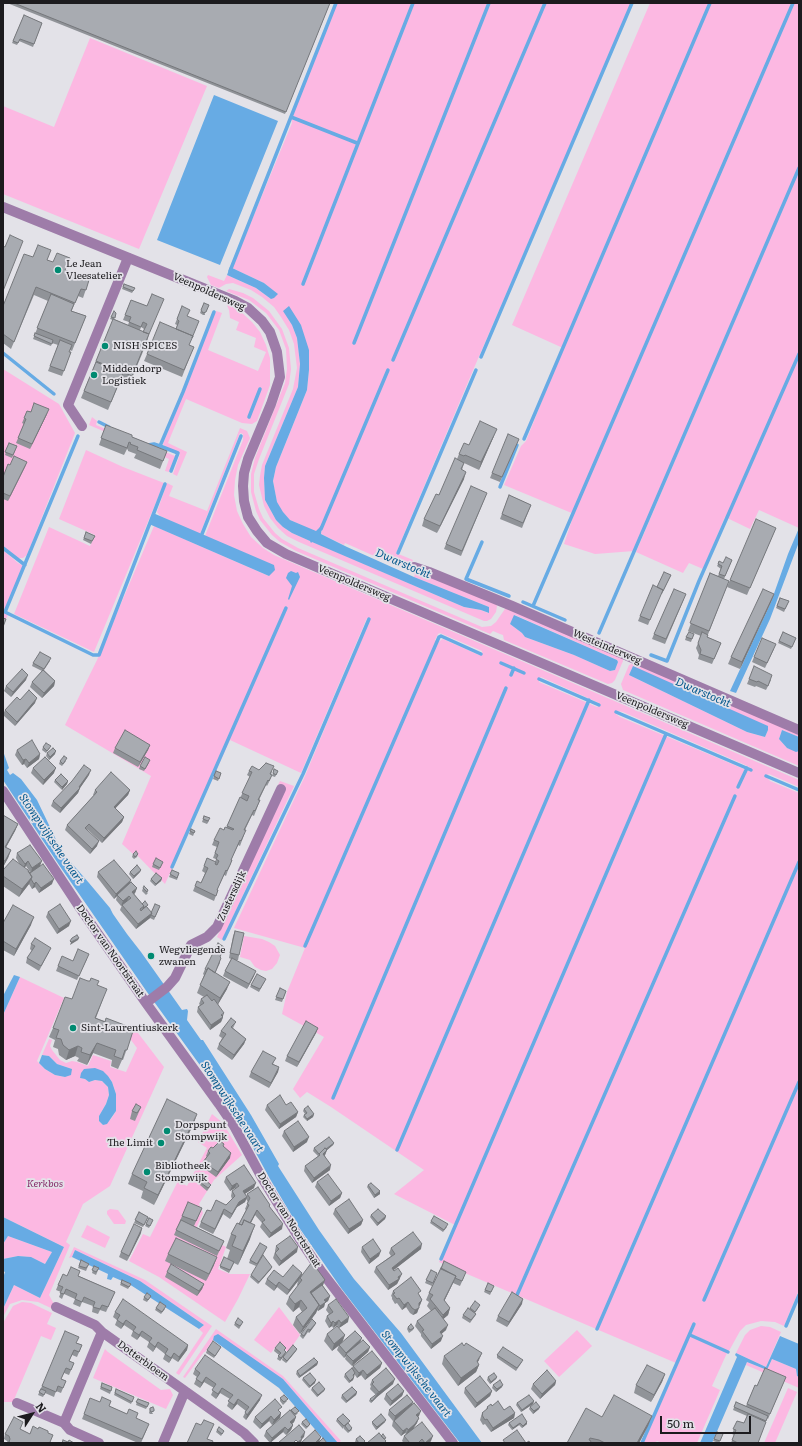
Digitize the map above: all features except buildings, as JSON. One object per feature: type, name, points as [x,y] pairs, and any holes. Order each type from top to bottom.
[{"type":"street","name":"Veenpoldersweg","points":[[3,207],[235,301],[248,308],[257,316],[270,332],[278,352],[280,377],[271,404],[248,459],[244,473],[243,486],[244,501],[248,517],[257,531],[267,542],[286,554],[799,773]]},
{"type":"street","points":[[82,426],[68,405],[128,258]]},
{"type":"street","name":"Westeinderweg","points":[[414,567],[508,604],[799,730]]},
{"type":"street","name":"Zustersdijk","points":[[147,1001],[167,987],[175,978],[191,945],[207,937],[217,927],[281,789]]},
{"type":"street","name":"Doctor van Noortstraat","points":[[3,791],[51,865],[234,1126],[287,1220],[310,1255],[453,1443]]},
{"type":"street","name":"Dotterbloem","points":[[56,1307],[96,1325],[102,1332],[244,1433],[254,1443]]},
{"type":"street","points":[[64,1423],[102,1332]]},
{"type":"street","points":[[163,1443],[185,1391]]},
{"type":"street","points":[[17,1403],[64,1423],[70,1430],[99,1443]]},
{"type":"green space","points":[[336,3],[632,3],[474,368],[396,553],[413,560],[409,569],[419,574],[425,573],[495,602],[497,606],[496,612],[491,619],[487,621],[287,536],[270,518],[264,506],[259,485],[262,465],[293,389],[297,368],[294,344],[289,330],[281,317],[274,307],[262,297],[251,290],[233,283],[226,284],[219,288],[211,285],[207,277],[208,275],[224,281],[227,275],[256,288],[271,299],[277,294],[264,283],[232,268],[292,123],[291,117]],"holes":[[[283,311],[309,350],[307,390],[276,467],[273,481],[277,503],[283,513],[290,520],[316,532],[322,526],[321,534],[415,574],[414,577],[489,607],[488,613],[481,610],[464,607],[292,533],[276,520],[265,500],[265,466],[298,387],[300,364],[297,338],[292,325]]]},
{"type":"green space","points":[[650,3],[799,3],[799,167],[634,551],[595,554],[564,544],[574,514],[504,485],[521,446],[526,441],[563,348],[512,325]]},
{"type":"green space","points":[[90,38],[207,86],[139,249],[3,194],[3,106],[54,127]]},
{"type":"green space","points":[[799,170],[799,528],[759,510],[750,529],[725,517],[703,569],[689,563],[683,573],[636,552]]},
{"type":"green space","points":[[229,289],[243,293],[253,298],[269,311],[282,329],[289,348],[291,369],[289,384],[254,474],[254,492],[259,509],[263,518],[275,533],[282,539],[298,548],[482,627],[491,626],[496,622],[507,606],[622,656],[623,661],[615,680],[612,683],[608,684],[504,640],[503,635],[493,631],[490,634],[296,551],[280,542],[272,535],[260,520],[256,511],[251,492],[251,474],[255,458],[285,383],[287,369],[286,349],[279,330],[266,313],[249,300],[226,291]],"holes":[[[515,615],[617,660],[618,662],[615,670],[610,671],[574,655],[525,637],[510,624]]]},
{"type":"green space","points":[[226,303],[241,312],[260,332],[270,358],[270,385],[257,421],[252,424],[242,423],[186,399],[168,443],[187,452],[177,476],[173,474],[180,454],[164,446],[163,444],[216,311],[222,313],[208,350],[258,371],[266,352],[254,347],[256,338],[236,330],[239,322],[230,318]]},
{"type":"green space","points":[[3,369],[59,404],[75,433],[27,555],[23,558],[18,558],[3,546]]},
{"type":"green space","points":[[92,417],[97,421],[96,425],[175,456],[169,472],[165,471],[169,459],[89,425]]},
{"type":"green space","points":[[240,428],[247,431],[250,438],[238,465],[235,480],[234,495],[237,511],[251,537],[263,548],[274,555],[799,780],[799,787],[769,774],[766,776],[770,781],[799,793],[799,1290],[784,1326],[775,1322],[761,1321],[746,1325],[740,1331],[729,1351],[691,1334],[696,1324],[694,1322],[676,1363],[439,1262],[455,1225],[394,1194],[424,1170],[307,1092],[300,1098],[293,1089],[324,1037],[282,1014],[287,992],[305,948],[234,928],[305,776],[370,619],[367,618],[301,773],[230,740],[165,884],[135,853],[133,854],[122,844],[151,776],[65,725],[97,660],[154,526],[269,576],[273,565],[205,536],[243,440],[243,434],[240,433],[200,534],[160,516],[157,512],[167,483],[173,486],[169,496],[207,511]],"holes":[[[440,633],[482,651],[482,654],[479,655],[443,639],[438,642],[435,640]],[[541,677],[599,703],[599,705],[597,707],[539,682]],[[616,712],[623,712],[743,764],[751,768],[751,770],[749,771],[744,769],[620,717],[616,714]]]},
{"type":"green space","points":[[86,450],[123,467],[164,483],[94,652],[14,614],[49,527],[90,546],[95,535],[59,519]]},
{"type":"green space","points":[[3,550],[18,563],[24,566],[4,612],[8,615],[5,621],[3,620]]},
{"type":"green space","points":[[636,662],[799,733],[799,737],[782,730],[779,739],[787,748],[799,751],[799,766],[623,690],[621,684],[629,665]],"holes":[[[633,667],[768,730],[765,737],[747,732],[629,675]]]},
{"type":"green space","points":[[280,781],[294,786],[222,940],[217,937],[286,789],[278,785]]},
{"type":"green space","points":[[244,936],[262,939],[275,946],[280,955],[277,963],[272,969],[266,971],[261,970],[255,967],[250,960],[240,957]]},
{"type":"green space","name":"Kerkbos","points":[[20,977],[64,998],[37,1061],[45,1069],[55,1075],[65,1077],[72,1069],[57,1064],[49,1056],[42,1055],[49,1039],[52,1040],[50,1046],[52,1050],[60,1060],[66,1063],[72,1061],[88,1066],[93,1055],[111,1061],[110,1067],[126,1072],[137,1048],[131,1040],[124,1037],[135,1029],[164,1067],[110,1186],[83,1204],[66,1242],[70,1245],[49,1295],[55,1306],[53,1309],[38,1302],[22,1300],[10,1304],[3,1317],[3,1309],[14,1285],[40,1298],[64,1247],[3,1217],[3,1015]],"holes":[[[108,1076],[112,1082],[116,1094],[116,1111],[111,1119],[103,1125],[99,1121],[99,1116],[109,1095],[108,1087],[102,1081],[95,1080],[89,1082],[80,1078]]]},
{"type":"green space","points":[[212,1114],[223,1123],[242,1155],[214,1180],[199,1204],[203,1213],[195,1231],[226,1247],[218,1269],[230,1274],[250,1274],[225,1322],[159,1277],[129,1261],[143,1234],[150,1237],[178,1181],[187,1186],[207,1148],[198,1142]]},
{"type":"green space","points":[[110,1209],[118,1210],[126,1221],[125,1224],[114,1224],[107,1214],[107,1211]]},
{"type":"green space","points":[[87,1225],[110,1237],[105,1248],[81,1237]]},
{"type":"green space","points":[[8,1236],[52,1252],[45,1264],[30,1257],[18,1256],[3,1259],[3,1244]]},
{"type":"green space","points":[[74,1247],[145,1280],[212,1326],[179,1375],[176,1373],[203,1333],[199,1329],[204,1325],[140,1281],[75,1250],[72,1257],[69,1258]]},
{"type":"green space","points":[[22,1302],[31,1303],[52,1313],[47,1324],[56,1328],[51,1340],[41,1336],[13,1402],[3,1402],[3,1323],[13,1306]]},
{"type":"green space","points":[[279,1307],[300,1335],[288,1352],[278,1343],[271,1353],[254,1340]]},
{"type":"green space","points":[[761,1326],[770,1327],[781,1332],[766,1367],[736,1353],[745,1335],[750,1330]]},
{"type":"green space","points":[[216,1329],[283,1376],[341,1441],[338,1443],[283,1379],[215,1336],[185,1378],[183,1377]]},
{"type":"green space","points":[[577,1330],[592,1346],[559,1377],[544,1361]]},
{"type":"green space","points":[[690,1336],[727,1353],[712,1386],[720,1390],[697,1443],[662,1443],[657,1441],[655,1443],[643,1443]]},
{"type":"green space","points":[[105,1349],[161,1390],[170,1389],[173,1395],[166,1409],[93,1378]]},
{"type":"green space","points":[[772,1359],[796,1369],[797,1376],[799,1377],[799,1388],[746,1365],[747,1362],[767,1370]]},
{"type":"green space","points":[[788,1388],[797,1392],[775,1443],[764,1443]]},
{"type":"water","points":[[214,95],[278,121],[220,265],[157,240]]},
{"type":"water","points":[[230,267],[264,283],[278,294],[271,299],[256,288],[227,275]]},
{"type":"water","points":[[289,306],[301,325],[309,350],[309,370],[307,390],[276,467],[273,481],[277,502],[283,512],[290,520],[316,531],[322,525],[321,534],[414,577],[489,607],[489,613],[464,607],[312,542],[311,543],[310,541],[292,533],[276,520],[265,500],[264,478],[265,466],[298,387],[300,364],[297,338],[292,325],[283,311]]},
{"type":"water","points":[[153,513],[274,565],[275,570],[269,576],[149,524]]},
{"type":"water","points":[[799,528],[799,542],[770,619],[736,693],[730,691],[771,602]]},
{"type":"water","points":[[291,571],[296,573],[298,572],[300,577],[289,600],[292,586],[286,578],[288,573]]},
{"type":"water","points":[[514,615],[617,660],[618,662],[615,670],[610,671],[574,655],[525,637],[510,624]]},
{"type":"water","points":[[633,666],[768,726],[765,737],[747,732],[629,675]]},
{"type":"water","points":[[782,730],[799,737],[799,751],[796,752],[787,748],[779,739]]},
{"type":"water","name":"Stompwijksche vaart","points":[[3,751],[9,768],[7,770],[10,775],[13,773],[21,779],[37,800],[61,850],[110,908],[182,1010],[187,1009],[187,1020],[201,1040],[203,1040],[251,1115],[279,1164],[278,1166],[319,1230],[354,1279],[401,1333],[482,1443],[460,1443],[341,1288],[298,1226],[239,1122],[223,1097],[147,992],[59,865],[3,780]]},
{"type":"water","points":[[14,975],[20,977],[3,1015],[3,996]]},
{"type":"water","points":[[42,1055],[49,1056],[57,1064],[72,1069],[71,1075],[65,1077],[55,1075],[45,1069],[39,1063]]},
{"type":"water","points":[[95,1068],[103,1071],[108,1076],[112,1082],[116,1094],[116,1111],[107,1124],[103,1125],[99,1121],[99,1116],[109,1095],[108,1087],[102,1081],[95,1080],[89,1082],[80,1078],[84,1069]]},
{"type":"water","points":[[3,1217],[64,1247],[40,1298],[14,1285],[3,1309],[3,1278],[5,1272],[3,1271],[3,1259],[18,1256],[31,1257],[45,1264],[52,1252],[8,1236],[3,1244]]},
{"type":"water","points":[[75,1250],[140,1281],[204,1325],[199,1329],[129,1284],[113,1277],[111,1280],[107,1279],[108,1274],[72,1257]]},
{"type":"water","points":[[218,1334],[283,1379],[338,1443],[327,1443],[279,1388],[213,1340],[214,1336]]},
{"type":"water","points":[[780,1336],[799,1344],[799,1377],[797,1376],[796,1369],[772,1359],[767,1370],[747,1362],[712,1443],[700,1443],[737,1357],[735,1355],[736,1353],[766,1367]]},
{"type":"waterway","points":[[230,271],[336,3]]},
{"type":"waterway","points":[[303,284],[413,3]]},
{"type":"waterway","points":[[354,343],[489,3]]},
{"type":"waterway","points":[[393,360],[545,3]]},
{"type":"waterway","points":[[481,357],[632,3]]},
{"type":"waterway","points":[[524,439],[710,3]]},
{"type":"waterway","points":[[533,606],[793,3]]},
{"type":"waterway","points":[[291,117],[357,143]]},
{"type":"waterway","points":[[599,633],[799,168]]},
{"type":"waterway","points":[[171,471],[178,453],[160,446],[214,312]]},
{"type":"waterway","points":[[3,353],[54,394]]},
{"type":"waterway","points":[[651,655],[667,661],[699,581],[799,354]]},
{"type":"waterway","points":[[321,529],[388,370]]},
{"type":"waterway","name":"Dwarstocht","points":[[398,553],[476,370]]},
{"type":"waterway","points":[[249,417],[260,389]]},
{"type":"waterway","points":[[99,422],[109,427]]},
{"type":"waterway","points":[[78,436],[5,612],[93,655],[99,655],[165,484]]},
{"type":"waterway","points":[[202,534],[241,436]]},
{"type":"waterway","points":[[148,445],[154,444],[160,446]]},
{"type":"waterway","points":[[500,487],[517,445]]},
{"type":"waterway","points":[[482,542],[466,579],[509,596]]},
{"type":"waterway","points":[[3,548],[25,565]]},
{"type":"waterway","points":[[523,602],[565,620]]},
{"type":"waterway","points":[[172,867],[286,608]]},
{"type":"waterway","points":[[224,939],[303,774],[369,619]]},
{"type":"waterway","points":[[305,946],[439,637],[441,636],[481,654]]},
{"type":"waterway","points":[[501,663],[524,673]]},
{"type":"waterway","points":[[511,675],[514,668]]},
{"type":"waterway","points":[[539,679],[599,705]]},
{"type":"waterway","points":[[333,1098],[506,688]]},
{"type":"waterway","points":[[397,1150],[589,700]]},
{"type":"waterway","points":[[616,712],[751,770]]},
{"type":"waterway","points":[[441,1259],[666,734]]},
{"type":"waterway","points":[[738,787],[747,768]]},
{"type":"waterway","points":[[766,776],[799,790]]},
{"type":"waterway","points":[[517,1295],[735,796]]},
{"type":"waterway","points":[[597,1329],[799,862]]},
{"type":"waterway","points":[[704,1300],[799,1082]]},
{"type":"waterway","points":[[786,1326],[799,1295]]},
{"type":"waterway","points":[[642,1443],[694,1324]]},
{"type":"waterway","points":[[690,1335],[728,1352]]},
{"type":"place","name":"Le Jean Vleesatelier","points":[[58,270]]},
{"type":"place","name":"NISH SPICES","points":[[105,346]]},
{"type":"place","name":"Middendorp Logistiek","points":[[94,375]]},
{"type":"place","name":"Wegvliegende zwanen","points":[[151,956]]},
{"type":"place","name":"Sint-Laurentiuskerk","points":[[73,1028]]},
{"type":"place","name":"Dorpspunt Stompwijk","points":[[167,1131]]},
{"type":"place","name":"The Limit","points":[[161,1143]]},
{"type":"place","name":"Bibliotheek Stompwijk","points":[[147,1172]]}]
